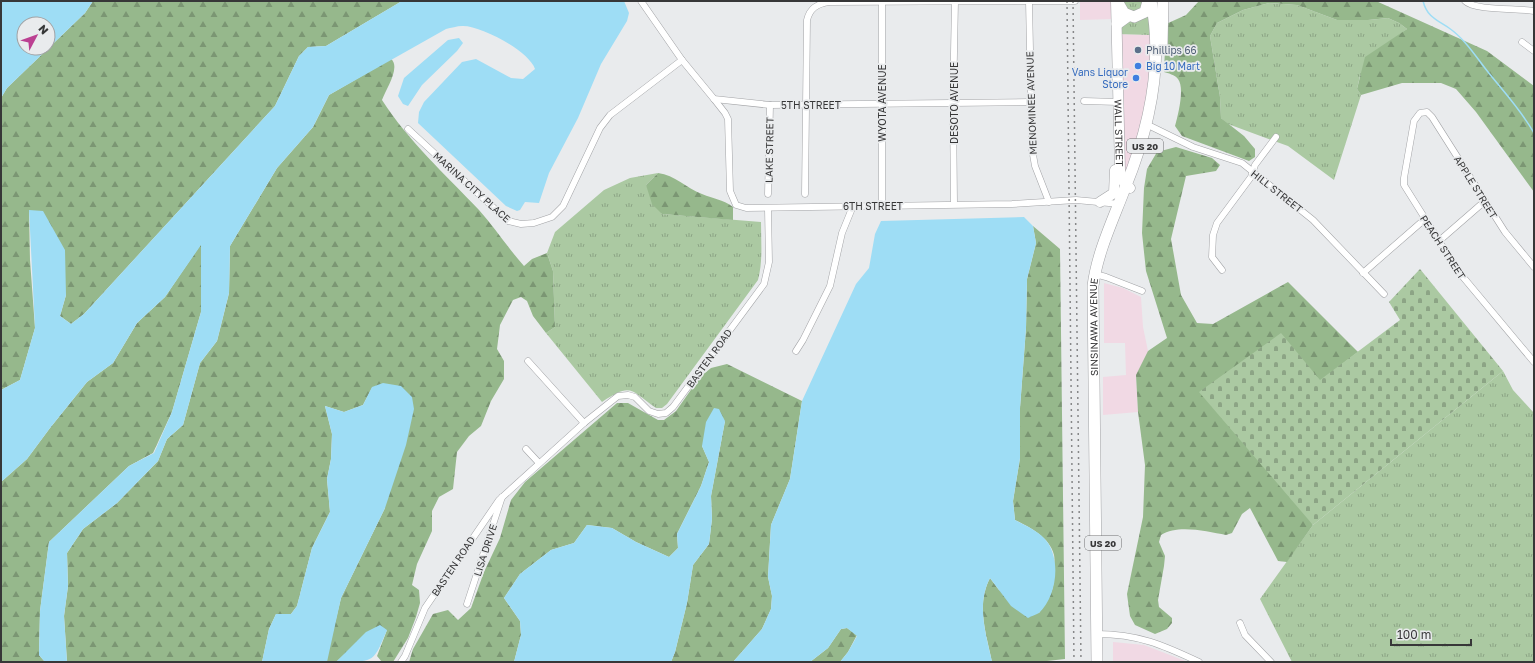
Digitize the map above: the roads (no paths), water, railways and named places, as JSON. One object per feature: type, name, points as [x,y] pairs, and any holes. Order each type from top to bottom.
[{"type":"highway","points":[[1117,1],[1128,16],[1134,17],[1142,15],[1147,10],[1148,1]]},
{"type":"highway","name":"SINSINAWA AVENUE","points":[[1149,126],[1155,77],[1155,35],[1151,1]]},
{"type":"highway","name":"SINSINAWA AVENUE","points":[[1104,662],[1100,634],[1093,294],[1121,204],[1159,96],[1161,54],[1156,1]]},
{"type":"highway","points":[[1161,54],[1163,1]]},
{"type":"highway","points":[[1117,24],[1128,16]]},
{"type":"highway","name":"SINSINAWA AVENUE","points":[[1097,662],[1100,634]]},
{"type":"main road","name":"WALL STREET","points":[[1117,1],[1120,175],[1128,187]]},
{"type":"main road","points":[[1100,202],[1111,196],[1115,190],[1115,157],[1119,149]]},
{"type":"street","points":[[642,1],[682,60],[714,99]]},
{"type":"street","name":"MENOMINEE AVENUE","points":[[1029,1],[1030,102],[1034,162],[1049,202]]},
{"type":"street","points":[[805,194],[808,20],[812,8],[829,2],[1075,1]]},
{"type":"street","points":[[1466,1],[1469,5],[1478,8],[1517,8],[1534,11]]},
{"type":"street","name":"WYOTA AVENUE","points":[[882,2],[882,206]]},
{"type":"street","name":"DESOTO AVENUE","points":[[954,204],[953,104],[955,2]]},
{"type":"street","points":[[1522,42],[1534,51]]},
{"type":"street","name":"MARINA CITY PLACE","points":[[408,129],[508,221],[521,224],[534,223],[552,217],[563,206],[600,128],[610,115],[682,60]]},
{"type":"street","name":"5TH STREET","points":[[714,99],[770,105],[882,105],[1030,102]]},
{"type":"street","name":"6TH STREET","points":[[714,99],[725,112],[728,119],[730,186],[732,200],[741,207],[768,209],[789,206],[882,206],[1080,200],[1121,204]]},
{"type":"street","points":[[1084,101],[1118,102]]},
{"type":"street","name":"LAKE STREET","points":[[768,194],[770,105]]},
{"type":"street","name":"APPLE STREET","points":[[1418,115],[1425,112],[1432,117],[1509,238],[1534,267]]},
{"type":"street","name":"PEACH STREET","points":[[1418,115],[1414,121],[1403,182],[1407,191],[1460,275],[1534,362]]},
{"type":"street","name":"HILL STREET","points":[[1149,126],[1193,147],[1238,161],[1313,220],[1384,294]]},
{"type":"street","points":[[1222,270],[1212,257],[1215,228],[1276,138]]},
{"type":"street","points":[[1439,241],[1485,201]]},
{"type":"street","points":[[796,351],[811,327],[830,286],[842,233],[853,206]]},
{"type":"street","name":"BASTEN ROAD","points":[[400,662],[404,659],[425,608],[493,506],[502,497],[584,423],[622,394],[635,397],[653,413],[662,414],[670,410],[764,284],[769,262],[768,209]]},
{"type":"street","points":[[1363,273],[1425,219]]},
{"type":"street","points":[[1098,275],[1142,291]]},
{"type":"street","points":[[528,361],[584,423]]},
{"type":"street","points":[[526,449],[539,463]]},
{"type":"street","name":"LISA DRIVE","points":[[467,604],[502,497]]},
{"type":"street","points":[[1240,623],[1245,635],[1270,662]]},
{"type":"street","points":[[1100,634],[1124,634],[1148,639],[1199,662]]},
{"type":"water","points":[[1,1],[93,1],[85,13],[56,41],[56,16],[16,16],[16,56],[40,56],[7,88],[1,98]]},
{"type":"water","points":[[402,1],[624,1],[629,13],[627,21],[601,64],[578,118],[549,173],[539,203],[525,202],[520,210],[517,211],[506,206],[418,123],[419,112],[424,102],[462,62],[476,59],[511,78],[523,79],[535,69],[524,55],[503,40],[470,27],[460,26],[446,29],[329,95],[313,127],[277,168],[230,246],[229,293],[217,341],[200,363],[183,425],[167,439],[158,461],[117,503],[83,529],[67,553],[68,586],[64,616],[67,662],[45,662],[39,655],[40,611],[49,542],[129,466],[154,453],[172,412],[201,312],[201,245],[165,297],[137,323],[113,363],[87,382],[27,459],[1,482],[1,390],[20,380],[35,328],[29,210],[43,211],[65,250],[66,295],[60,316],[71,324],[84,314],[275,106],[299,56],[308,47],[326,46]]},
{"type":"water","points":[[459,38],[463,43],[457,51],[422,85],[408,106],[403,104],[398,96],[404,78],[448,40]]},
{"type":"water","points":[[1024,217],[1033,226],[1036,243],[1027,279],[1026,328],[1020,408],[1020,458],[1013,501],[1015,520],[1045,539],[1052,551],[1055,580],[1053,589],[1045,606],[1039,613],[1028,618],[1011,606],[990,578],[986,588],[983,609],[985,630],[992,662],[840,662],[848,652],[857,636],[847,628],[841,629],[828,648],[810,662],[733,662],[762,629],[771,609],[772,596],[768,577],[771,525],[790,479],[802,401],[856,284],[869,268],[875,234],[881,221]]},
{"type":"water","points":[[383,383],[401,386],[412,397],[414,409],[406,445],[385,508],[341,598],[327,662],[262,662],[269,629],[276,614],[291,614],[297,606],[312,548],[330,512],[327,479],[331,459],[332,434],[325,406],[344,412],[363,405],[372,387]]},
{"type":"water","points":[[714,408],[719,409],[725,421],[711,496],[712,519],[709,544],[693,565],[687,603],[675,652],[671,662],[514,662],[521,635],[520,621],[504,598],[520,574],[551,550],[574,543],[587,525],[612,528],[636,542],[669,557],[678,548],[677,534],[701,486],[709,462],[702,446],[706,422]]},
{"type":"water","points":[[380,625],[387,630],[375,655],[366,661],[336,662],[366,632]]},
{"type":"waterway","points":[[1423,1],[1427,11],[1455,32],[1470,48],[1518,109],[1534,133]]},
{"type":"railway","points":[[1067,1],[1074,662]]},
{"type":"railway","points":[[1073,1],[1081,662]]},
{"type":"place","name":"Phillips 66","points":[[1138,50]]},
{"type":"place","name":"Big 10 Mart","points":[[1138,66]]},
{"type":"place","name":"Vans Liquor Store","points":[[1136,78]]}]
